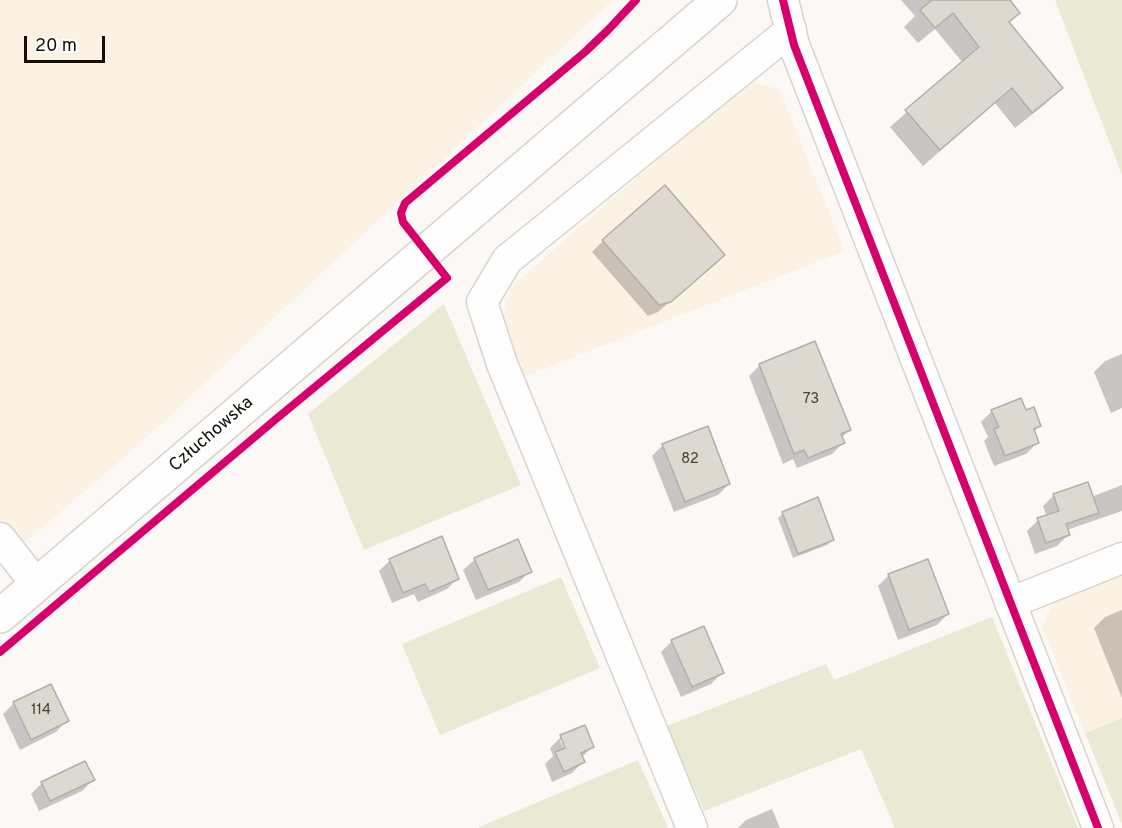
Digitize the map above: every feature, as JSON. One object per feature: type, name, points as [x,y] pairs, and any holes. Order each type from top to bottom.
[{"type":"main road","name":"Człuchowska","points":[[0,616],[720,0]]},
{"type":"street","points":[[783,0],[799,56],[1098,828]]},
{"type":"street","points":[[692,828],[502,364],[482,303],[507,260],[791,30]]},
{"type":"street","points":[[0,538],[37,585]]},
{"type":"street","points":[[1011,603],[1122,558]]},
{"type":"shaded area","points":[[0,0],[613,0],[145,439],[0,564]]},
{"type":"shaded area","points":[[747,81],[779,89],[845,251],[520,378],[500,329],[510,288]]},
{"type":"shaded area","points":[[1122,575],[1122,718],[1085,733],[1042,627],[1054,601]]},
{"type":"green space","points":[[1055,0],[1122,0],[1122,175]]},
{"type":"green space","points":[[444,304],[521,485],[364,550],[308,414]]},
{"type":"green space","points":[[561,577],[600,668],[440,735],[402,644]]},
{"type":"green space","points":[[992,617],[1078,828],[895,828],[861,749],[704,811],[667,726],[826,664],[834,680]]},
{"type":"green space","points":[[1122,718],[1122,824],[1085,733]]},
{"type":"green space","points":[[638,760],[668,828],[479,828],[479,827]]},
{"type":"building","points":[[932,0],[1010,0],[1020,13],[1009,22],[1063,88],[1032,113],[1012,88],[940,150],[905,110],[979,47],[953,13],[935,28],[920,10]]},
{"type":"building","points":[[665,185],[725,255],[671,302],[659,305],[602,240]]},
{"type":"building","points":[[815,341],[851,430],[841,434],[845,443],[808,458],[804,450],[794,454],[759,364]]},
{"type":"building","points":[[1021,398],[1026,410],[1034,407],[1041,426],[1034,429],[1039,443],[1005,456],[994,429],[999,427],[991,410]]},
{"type":"building","points":[[708,426],[730,484],[685,502],[662,444]]},
{"type":"building","points":[[1088,482],[1099,513],[1066,524],[1070,535],[1046,543],[1037,518],[1059,511],[1053,494]]},
{"type":"building","points":[[818,497],[834,540],[798,554],[782,512]]},
{"type":"building","points":[[442,536],[459,579],[429,592],[425,584],[403,593],[389,559]]},
{"type":"building","points":[[518,539],[532,572],[488,590],[474,558]]},
{"type":"building","points":[[928,559],[949,614],[909,630],[888,574]]},
{"type":"building","points":[[704,626],[724,673],[692,687],[671,640]]},
{"type":"building","points":[[51,684],[69,721],[31,740],[13,702]]},
{"type":"building","points":[[585,725],[594,747],[581,753],[585,762],[564,772],[555,752],[565,748],[560,735]]},
{"type":"building","points":[[85,761],[95,780],[50,801],[41,782]]},
{"type":"cycle path","points":[[0,652],[447,278],[403,222],[401,213],[405,203],[585,52],[636,0]]},
{"type":"cycle path","points":[[783,0],[794,45],[1098,828]]}]
